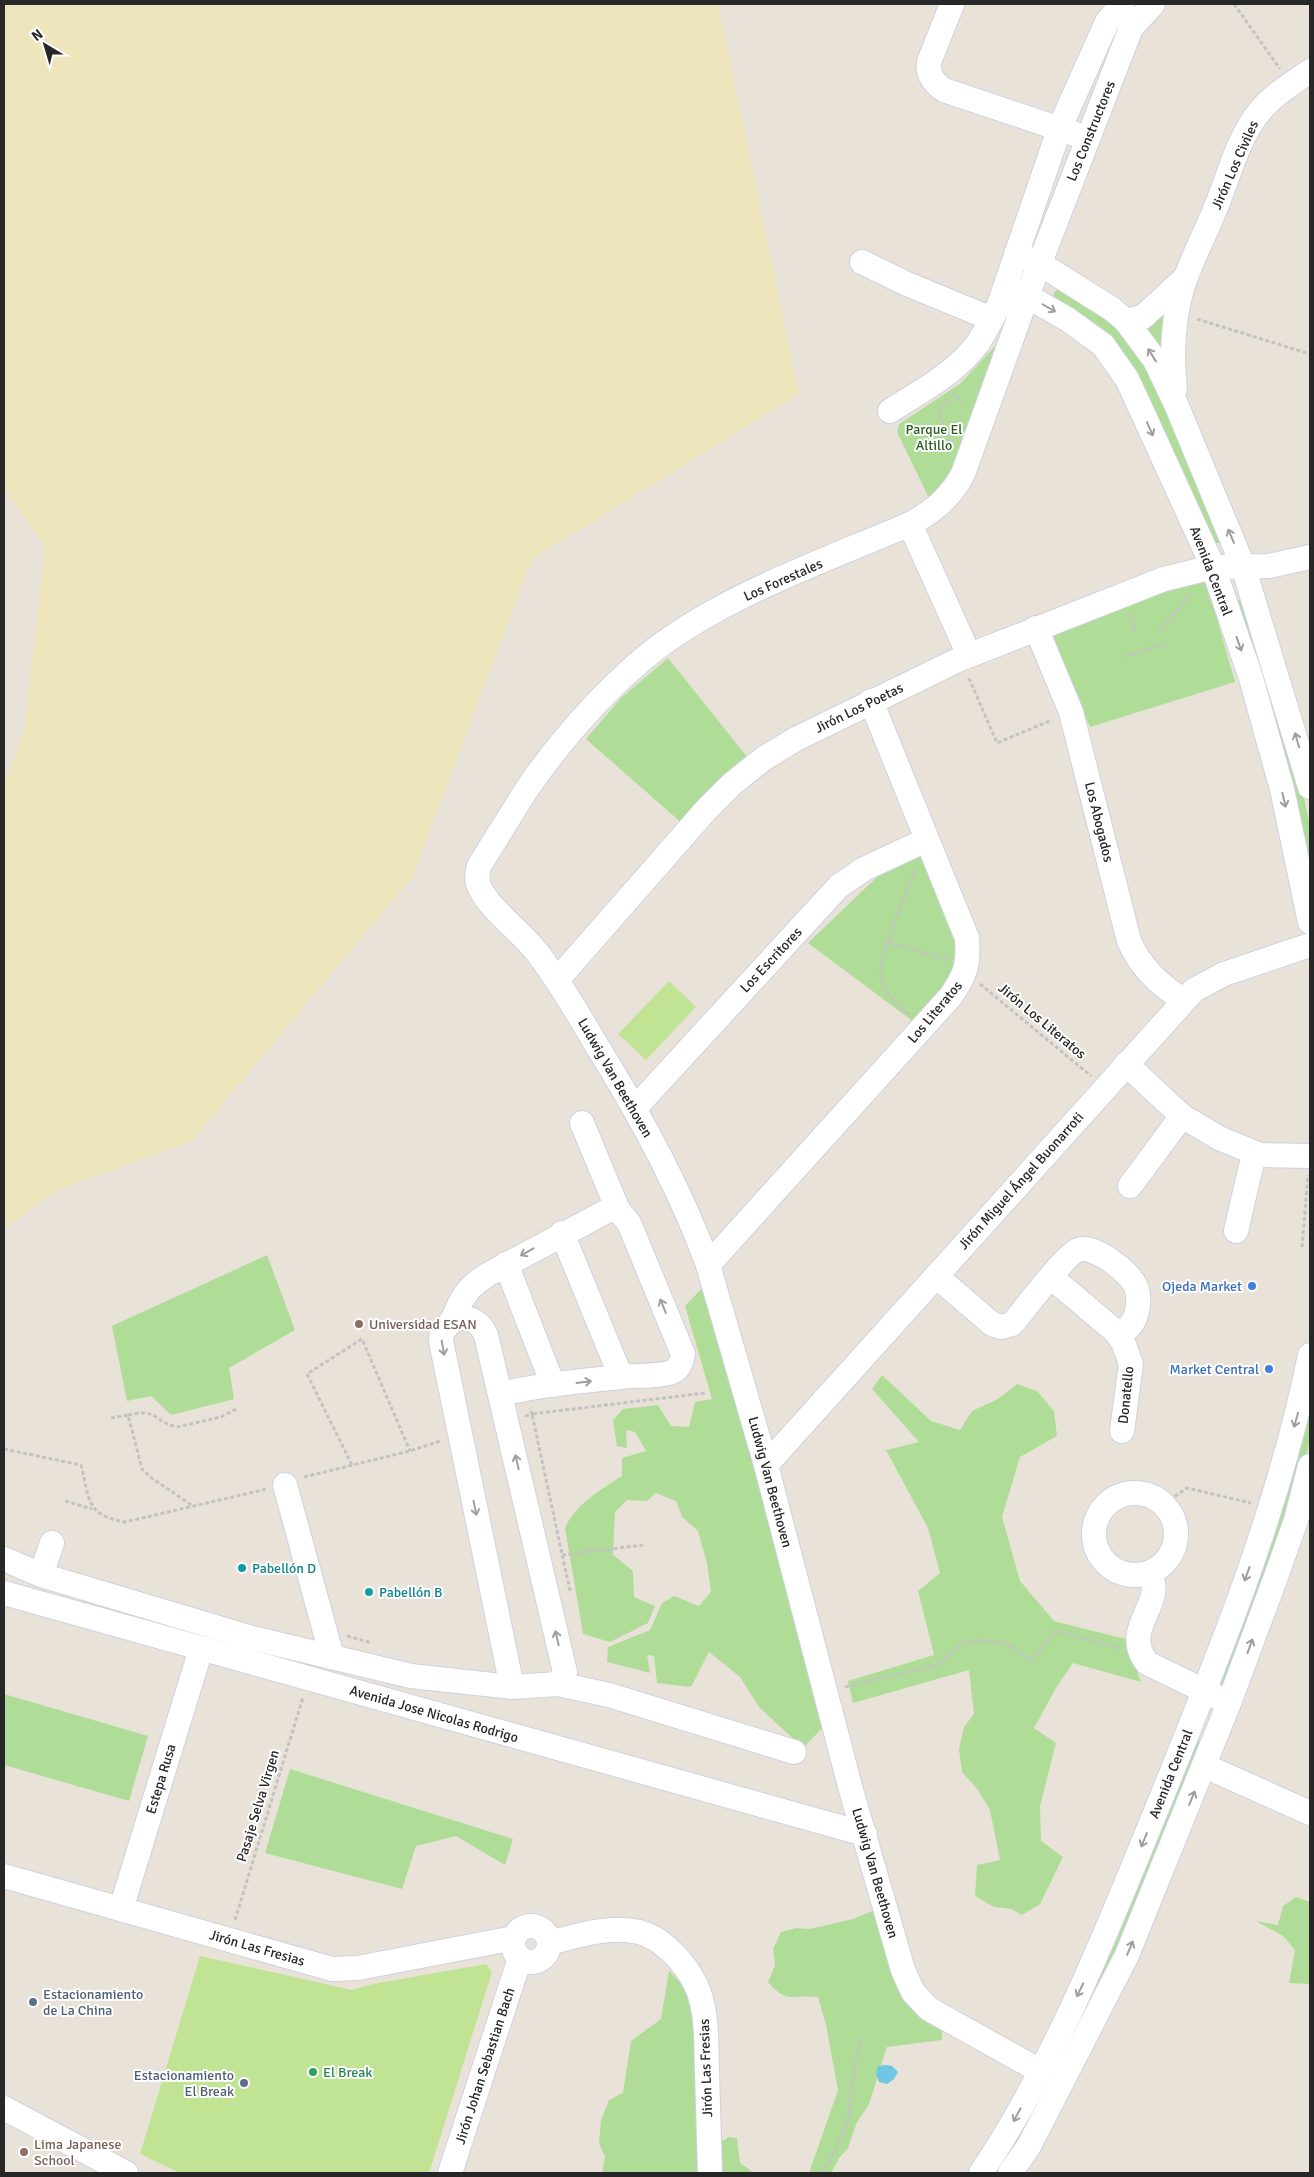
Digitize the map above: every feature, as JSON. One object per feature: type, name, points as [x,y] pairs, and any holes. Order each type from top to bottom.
[{"type":"street","points":[[952,4],[928,62],[928,71],[932,78],[944,90],[1060,127],[1087,139]]},
{"type":"street","points":[[890,411],[947,387],[963,360],[978,343],[992,318],[1005,287],[1060,127],[1107,22],[1122,4]]},
{"type":"street","name":"Los Constructores","points":[[1039,264],[1132,28],[1153,4]]},
{"type":"street","name":"Jirón Los Civiles","points":[[1176,404],[1172,364],[1177,313],[1185,278],[1248,127],[1261,110],[1291,84],[1310,71]]},
{"type":"street","points":[[1016,254],[1039,264],[1105,304],[1126,321],[1155,360],[1176,404],[1243,566],[1310,787]]},
{"type":"street","points":[[862,262],[907,284],[992,318]]},
{"type":"street","name":"Los Forestales","points":[[477,876],[479,866],[530,785],[567,738],[605,695],[644,658],[685,629],[723,607],[910,524],[931,512],[944,501],[955,489],[965,468],[1039,264]]},
{"type":"street","name":"Jirón Los Civiles","points":[[1126,321],[1143,317],[1185,278]]},
{"type":"street","name":"Avenida Central","points":[[1005,287],[1027,296],[1090,334],[1103,345],[1116,362],[1146,418],[1213,567],[1251,678],[1282,789],[1310,922]]},
{"type":"street","points":[[910,524],[965,657]]},
{"type":"street","name":"Jirón Los Poetas","points":[[557,980],[706,810],[732,784],[763,760],[796,739],[965,657],[1164,579],[1213,567],[1269,566],[1310,557]]},
{"type":"street","name":"Los Abogados","points":[[1036,628],[1071,712],[1129,941],[1141,963],[1170,992],[1184,1000]]},
{"type":"street","name":"Los Literatos","points":[[708,1265],[951,996],[964,978],[968,958],[966,938],[922,842],[871,701]]},
{"type":"street","name":"Los Escritores","points":[[635,1108],[839,886],[864,868],[922,842]]},
{"type":"street","name":"Ludwig Van Beethoven","points":[[477,876],[480,888],[487,898],[534,948],[557,980],[635,1108],[697,1235],[708,1265],[766,1465],[851,1790],[903,1970],[913,1992],[929,2009],[1040,2071]]},
{"type":"street","name":"Jirón Miguel Ángel Buonarroti","points":[[766,1465],[1194,990],[1214,978],[1310,945]]},
{"type":"street","points":[[1126,1064],[1182,1116],[1219,1138],[1260,1155],[1310,1156]]},
{"type":"street","points":[[1130,1186],[1182,1116]]},
{"type":"street","points":[[512,1392],[553,1385],[669,1373],[680,1366],[683,1354],[629,1223],[618,1210],[582,1123]]},
{"type":"street","points":[[1236,1232],[1254,1153]]},
{"type":"street","points":[[512,1686],[441,1341],[442,1332],[453,1318],[461,1298],[471,1286],[562,1233],[609,1210],[618,1210]]},
{"type":"street","points":[[562,1233],[620,1377]]},
{"type":"street","points":[[936,1276],[992,1324],[1001,1327],[1012,1324],[1072,1253],[1088,1248],[1096,1251],[1125,1273],[1135,1286],[1137,1292],[1136,1313],[1132,1326],[1123,1332],[1116,1332]]},
{"type":"street","points":[[506,1264],[553,1385]]},
{"type":"street","name":"Donatello","points":[[1051,1277],[1116,1332],[1123,1342],[1130,1364],[1122,1430]]},
{"type":"street","points":[[453,1318],[465,1317],[475,1320],[482,1326],[512,1392],[508,1420],[565,1672],[558,1684]]},
{"type":"street","name":"Avenida Central","points":[[981,2173],[1006,2136],[1094,1960],[1205,1691],[1271,1508],[1301,1402],[1310,1355]]},
{"type":"street","name":"Avenida Central","points":[[1010,2173],[1029,2146],[1127,1955],[1229,1703],[1280,1565],[1310,1466]]},
{"type":"street","points":[[285,1485],[332,1657]]},
{"type":"street","points":[[1138,1492],[1152,1496],[1164,1504],[1172,1515],[1176,1529],[1176,1543],[1170,1556],[1165,1561],[1148,1573],[1135,1575],[1122,1573],[1106,1562],[1096,1546],[1094,1533],[1096,1520],[1107,1504],[1124,1494],[1138,1492]]},
{"type":"street","points":[[41,1575],[52,1543]]},
{"type":"street","points":[[4,1559],[41,1575]]},
{"type":"street","points":[[4,1568],[41,1575],[252,1638],[411,1676],[512,1686],[558,1684],[609,1695],[794,1752]]},
{"type":"street","points":[[1148,1573],[1154,1581],[1154,1591],[1136,1640],[1139,1653],[1147,1663],[1229,1703]]},
{"type":"street","name":"Avenida Jose Nicolas Rodrigo","points":[[4,1593],[865,1834]]},
{"type":"street","name":"Estepa Rusa","points":[[121,1910],[201,1649]]},
{"type":"street","points":[[1205,1766],[1310,1812]]},
{"type":"street","name":"Jirón Las Fresias","points":[[4,1876],[332,1969],[358,1968],[517,1948],[531,1962],[542,1958],[546,1954],[549,1943],[586,1934],[615,1930],[638,1932],[656,1939],[678,1959],[696,1985],[705,2016],[710,2173]]},
{"type":"street","name":"Jirón Johan Sebastian Bach","points":[[450,2173],[517,1948]]},
{"type":"street","points":[[4,2108],[126,2173]]},
{"type":"path","points":[[1234,4],[1291,84]]},
{"type":"path","points":[[1177,313],[1310,354]]},
{"type":"path","points":[[963,409],[965,403],[947,387],[939,415],[965,468]]},
{"type":"path","points":[[950,436],[962,414]]},
{"type":"path","points":[[1159,631],[1194,590]]},
{"type":"path","points":[[1127,610],[1135,631]]},
{"type":"path","points":[[1126,656],[1168,643]]},
{"type":"path","points":[[965,657],[997,743],[1071,712]]},
{"type":"path","points":[[922,842],[922,853],[888,942],[880,970],[881,978],[894,1002],[923,1027]]},
{"type":"path","name":"Jirón Los Literatos","points":[[888,942],[954,962],[1105,1088]]},
{"type":"path","points":[[1302,1247],[1310,1156]]},
{"type":"path","points":[[352,1465],[308,1374],[362,1339],[410,1451]]},
{"type":"path","points":[[512,1392],[532,1414],[570,1592]]},
{"type":"path","points":[[508,1420],[532,1414],[705,1394]]},
{"type":"path","points":[[111,1418],[146,1412],[170,1425],[177,1426],[221,1417],[236,1410]]},
{"type":"path","points":[[128,1415],[142,1469],[150,1477],[194,1507]]},
{"type":"path","points":[[65,1500],[93,1509],[105,1518],[125,1522],[285,1485],[303,1478],[410,1451],[460,1434]]},
{"type":"path","points":[[4,1449],[81,1465],[93,1509]]},
{"type":"path","points":[[1164,1504],[1187,1488],[1271,1508]]},
{"type":"path","points":[[562,1555],[643,1545]]},
{"type":"path","points":[[825,1692],[938,1665],[961,1644],[981,1640],[1006,1644],[1032,1661],[1055,1632],[1139,1653]]},
{"type":"path","name":"Pasaje Selva Virgen","points":[[229,1940],[308,1679]]},
{"type":"path","points":[[822,2173],[838,2145],[848,2119],[861,2036]]},
{"type":"green space","points":[[1057,289],[1114,323],[1139,354],[1226,543],[1209,543],[1128,364],[1050,301]]},
{"type":"green space","points":[[1165,311],[1170,315],[1161,359],[1145,326]]},
{"type":"green space","name":"Parque El Altillo","points":[[1005,335],[955,470],[930,500],[897,432],[899,424],[961,383]]},
{"type":"green space","points":[[1205,577],[1235,682],[1090,727],[1050,634]]},
{"type":"green space","points":[[1247,599],[1301,784],[1310,826],[1310,889],[1232,601]]},
{"type":"green space","points":[[668,658],[748,758],[684,825],[586,739],[621,698]]},
{"type":"green space","points":[[920,854],[962,953],[955,980],[914,1022],[808,943],[877,877]]},
{"type":"green space","points":[[669,981],[696,1007],[646,1060],[618,1034]]},
{"type":"green space","points":[[267,1255],[295,1330],[229,1368],[234,1399],[171,1415],[151,1396],[127,1401],[112,1326]]},
{"type":"green space","points":[[706,1284],[827,1723],[803,1748],[759,1707],[740,1677],[709,1652],[691,1687],[657,1683],[654,1656],[647,1655],[650,1673],[607,1662],[608,1647],[650,1630],[662,1603],[674,1596],[699,1606],[711,1592],[707,1563],[698,1531],[682,1517],[676,1501],[656,1493],[647,1501],[627,1500],[615,1512],[613,1555],[633,1571],[634,1597],[655,1606],[648,1623],[610,1642],[583,1634],[565,1528],[582,1505],[597,1492],[622,1476],[622,1458],[646,1451],[635,1432],[626,1430],[627,1448],[617,1446],[613,1420],[623,1409],[658,1405],[671,1426],[689,1427],[695,1402],[712,1399],[685,1306]]},
{"type":"green space","points":[[882,1375],[931,1421],[960,1430],[972,1411],[998,1399],[1017,1384],[1037,1391],[1054,1411],[1057,1436],[1020,1457],[1002,1517],[1020,1581],[1054,1621],[1126,1639],[1141,1682],[1073,1663],[1056,1688],[1034,1728],[1056,1743],[1040,1806],[1041,1841],[1063,1857],[1040,1904],[1022,1915],[1011,1909],[994,1907],[975,1896],[977,1865],[1000,1860],[990,1810],[978,1790],[962,1772],[959,1749],[964,1727],[974,1714],[969,1670],[853,1703],[848,1681],[934,1655],[918,1591],[940,1573],[928,1528],[886,1450],[919,1442],[872,1389]]},
{"type":"green space","points":[[1310,1382],[1310,1439],[1303,1472],[1230,1687],[1216,1684]]},
{"type":"green space","points":[[4,1694],[148,1736],[129,1801],[4,1765]]},
{"type":"green space","points":[[1204,1739],[1124,1950],[1005,2173],[990,2173],[1027,2119],[1115,1944],[1197,1742]]},
{"type":"green space","points":[[290,1769],[513,1839],[505,1865],[456,1836],[416,1846],[402,1889],[265,1853]]},
{"type":"green space","points":[[1296,1897],[1310,1902],[1310,1984],[1289,1983],[1295,1950],[1283,1936],[1256,1921],[1278,1925],[1283,1906]]},
{"type":"green space","points":[[882,1907],[934,2022],[942,2031],[942,2040],[887,2047],[869,2104],[857,2122],[848,2148],[839,2158],[831,2173],[809,2173],[838,2090],[826,2025],[818,1997],[786,1996],[768,1982],[775,1966],[773,1949],[781,1932],[796,1928],[809,1929],[853,1919]]},
{"type":"green space","name":"El Break","points":[[200,1956],[352,1990],[373,1984],[486,1964],[492,1972],[429,2173],[180,2173],[140,2154]]},
{"type":"green space","points":[[669,1971],[689,1991],[700,2031],[710,2173],[602,2173],[605,2157],[599,2143],[601,2120],[609,2100],[623,2093],[631,2041],[661,2019]]},
{"type":"green space","points":[[729,2137],[737,2138],[740,2163],[754,2173],[713,2173],[719,2143]]},
{"type":"sand","points":[[4,4],[718,4],[799,394],[532,559],[413,876],[192,1141],[58,1190],[4,1229],[4,786],[24,731],[45,546],[4,489]]},
{"type":"water","points":[[878,2066],[892,2066],[898,2072],[894,2079],[887,2084],[879,2082],[876,2074]]},
{"type":"place","name":"Ojeda Market","points":[[1252,1286]]},
{"type":"place","name":"Universidad ESAN","points":[[359,1324]]},
{"type":"place","name":"Market Central","points":[[1269,1369]]},
{"type":"place","name":"Pabellón D","points":[[242,1568]]},
{"type":"place","name":"Pabellón B","points":[[369,1592]]},
{"type":"place","name":"Estacionamiento de La China","points":[[33,2002]]},
{"type":"place","name":"El Break","points":[[313,2072]]},
{"type":"place","name":"Estacionamiento El Break","points":[[244,2083]]},
{"type":"place","name":"Lima Japanese School","points":[[24,2152]]}]
